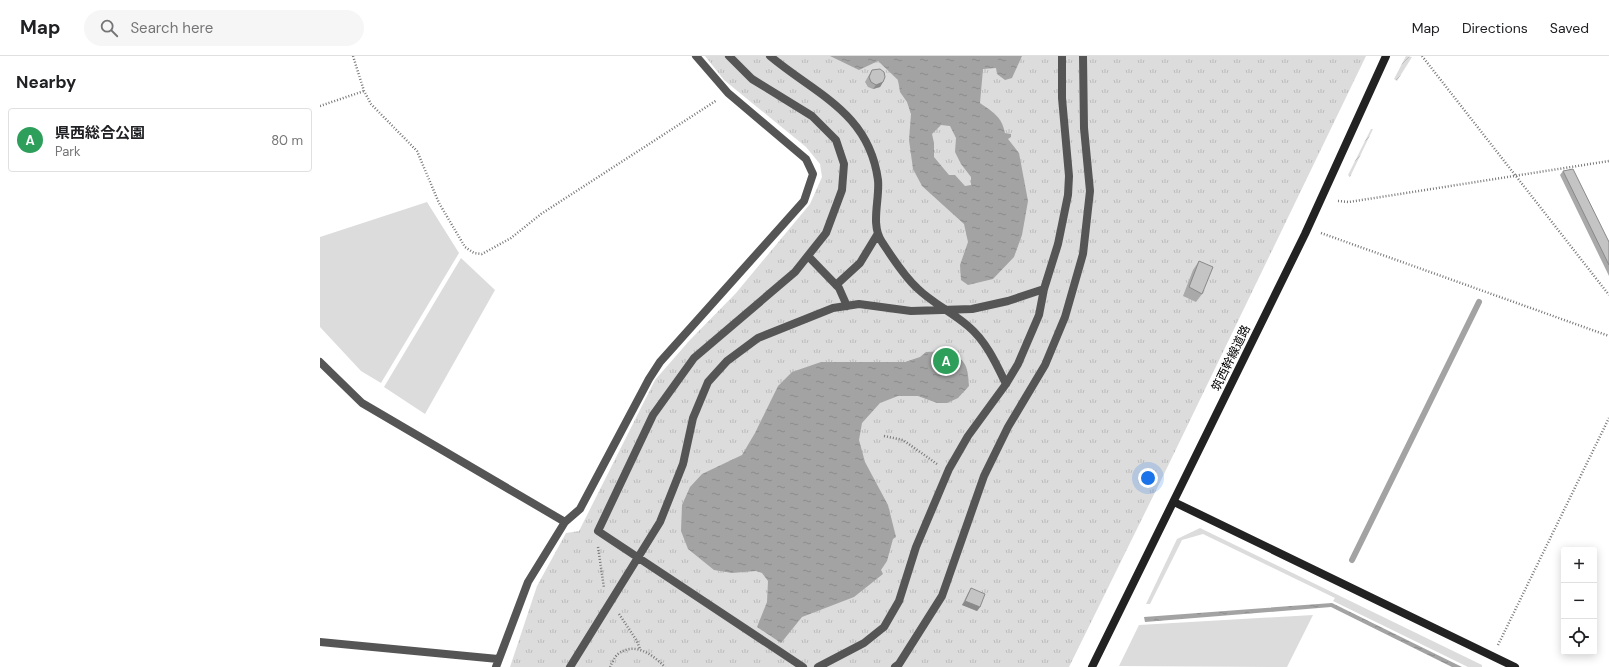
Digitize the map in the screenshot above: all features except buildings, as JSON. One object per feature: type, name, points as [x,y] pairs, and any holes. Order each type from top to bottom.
[{"type":"street","points":[[496,667],[498,658],[528,582],[565,522],[580,509],[660,362],[804,201],[813,174],[806,159],[728,93],[696,56]]},
{"type":"street","points":[[729,56],[752,79],[812,116],[836,140],[844,164],[842,190],[826,233],[808,256],[794,272],[694,358],[653,415],[598,531],[803,667]]},
{"type":"street","points":[[770,56],[785,69],[838,106],[858,129],[871,150],[876,168],[878,185],[877,235],[860,264],[836,285]]},
{"type":"street","points":[[818,667],[864,643],[884,627],[899,601],[916,547],[948,472],[968,436],[1006,384],[1018,364],[1039,315],[1044,289],[1058,244],[1066,208],[1069,182],[1062,98],[1062,56]]},
{"type":"street","points":[[895,667],[899,664],[942,596],[984,476],[1008,427],[1045,365],[1065,317],[1083,254],[1090,191],[1084,128],[1083,56]]},
{"type":"street","name":"筑西幹線道路","points":[[1092,667],[1305,234],[1386,56]]},
{"type":"street","points":[[877,235],[916,287],[944,310],[967,325],[979,338],[995,360],[1006,384]]},
{"type":"street","points":[[808,256],[839,288],[847,306]]},
{"type":"street","points":[[570,667],[660,522],[683,464],[693,418],[708,382],[727,361],[758,338],[833,308],[859,304],[910,311],[972,309],[1008,301],[1044,289]]},
{"type":"street","points":[[320,362],[362,403],[565,522]]},
{"type":"street","points":[[1174,502],[1515,667]]},
{"type":"street","points":[[320,642],[498,658]]},
{"type":"path","points":[[353,56],[364,91],[370,104],[417,151],[439,203],[465,247],[474,254],[482,254],[511,238],[541,214],[728,93]]},
{"type":"path","points":[[1422,56],[1609,294]]},
{"type":"path","points":[[320,106],[364,91]]},
{"type":"path","points":[[1338,201],[1349,202],[1609,161]]},
{"type":"path","points":[[1321,233],[1609,336]]},
{"type":"path","points":[[1493,656],[1609,418]]},
{"type":"path","points":[[884,436],[903,440],[948,472]]},
{"type":"path","points":[[610,667],[618,654],[630,648],[640,649],[648,653],[665,667]]},
{"type":"green space","points":[[705,56],[1366,56],[1069,667],[510,667],[537,586],[566,533],[579,531],[655,380],[689,341],[736,293],[810,204],[822,177],[820,164],[806,147],[724,80]]},
{"type":"green space","points":[[1406,56],[1412,57],[1397,81],[1394,79]]},
{"type":"green space","points":[[1371,129],[1373,129],[1350,177],[1348,175]]},
{"type":"green space","points":[[427,202],[459,253],[381,383],[361,371],[320,327],[320,237]]},
{"type":"green space","points":[[461,258],[495,290],[425,414],[384,387]]},
{"type":"green space","points":[[1200,528],[1482,665],[1482,667],[1468,667],[1333,601],[1335,598],[1203,534],[1182,540],[1150,604],[1146,604],[1177,539]]},
{"type":"green space","points":[[1313,615],[1287,667],[1119,666],[1139,625]]},
{"type":"water","points":[[830,56],[1022,56],[1012,78],[1005,80],[997,74],[996,68],[983,69],[980,103],[993,112],[999,119],[1004,127],[1005,133],[1011,134],[1011,137],[1008,139],[1019,153],[1028,201],[1022,235],[1014,257],[993,279],[968,285],[961,280],[960,265],[968,242],[964,224],[922,186],[913,169],[909,140],[911,114],[907,102],[900,92],[898,80],[878,61],[859,70]],"holes":[[[941,125],[950,126],[956,138],[955,152],[961,164],[971,177],[971,185],[965,186],[955,175],[949,175],[934,157],[934,143],[932,134]]]},
{"type":"water","points":[[945,351],[962,360],[967,368],[969,386],[958,398],[947,403],[937,403],[918,396],[898,396],[880,403],[862,423],[859,440],[865,462],[888,505],[896,537],[893,539],[887,561],[881,570],[883,574],[854,597],[802,617],[781,643],[757,627],[767,602],[768,581],[762,573],[756,571],[732,573],[714,570],[688,549],[681,531],[682,505],[690,487],[702,474],[742,455],[755,433],[778,386],[792,372],[821,362],[905,362],[920,357],[926,352]]},
{"type":"water","points":[[1332,603],[1462,667],[1452,667],[1331,607],[1145,622],[1144,617]]},
{"type":"waterway","points":[[1352,560],[1479,302]]},
{"type":"place","name":"県西総合公園","points":[[946,361]]}]
